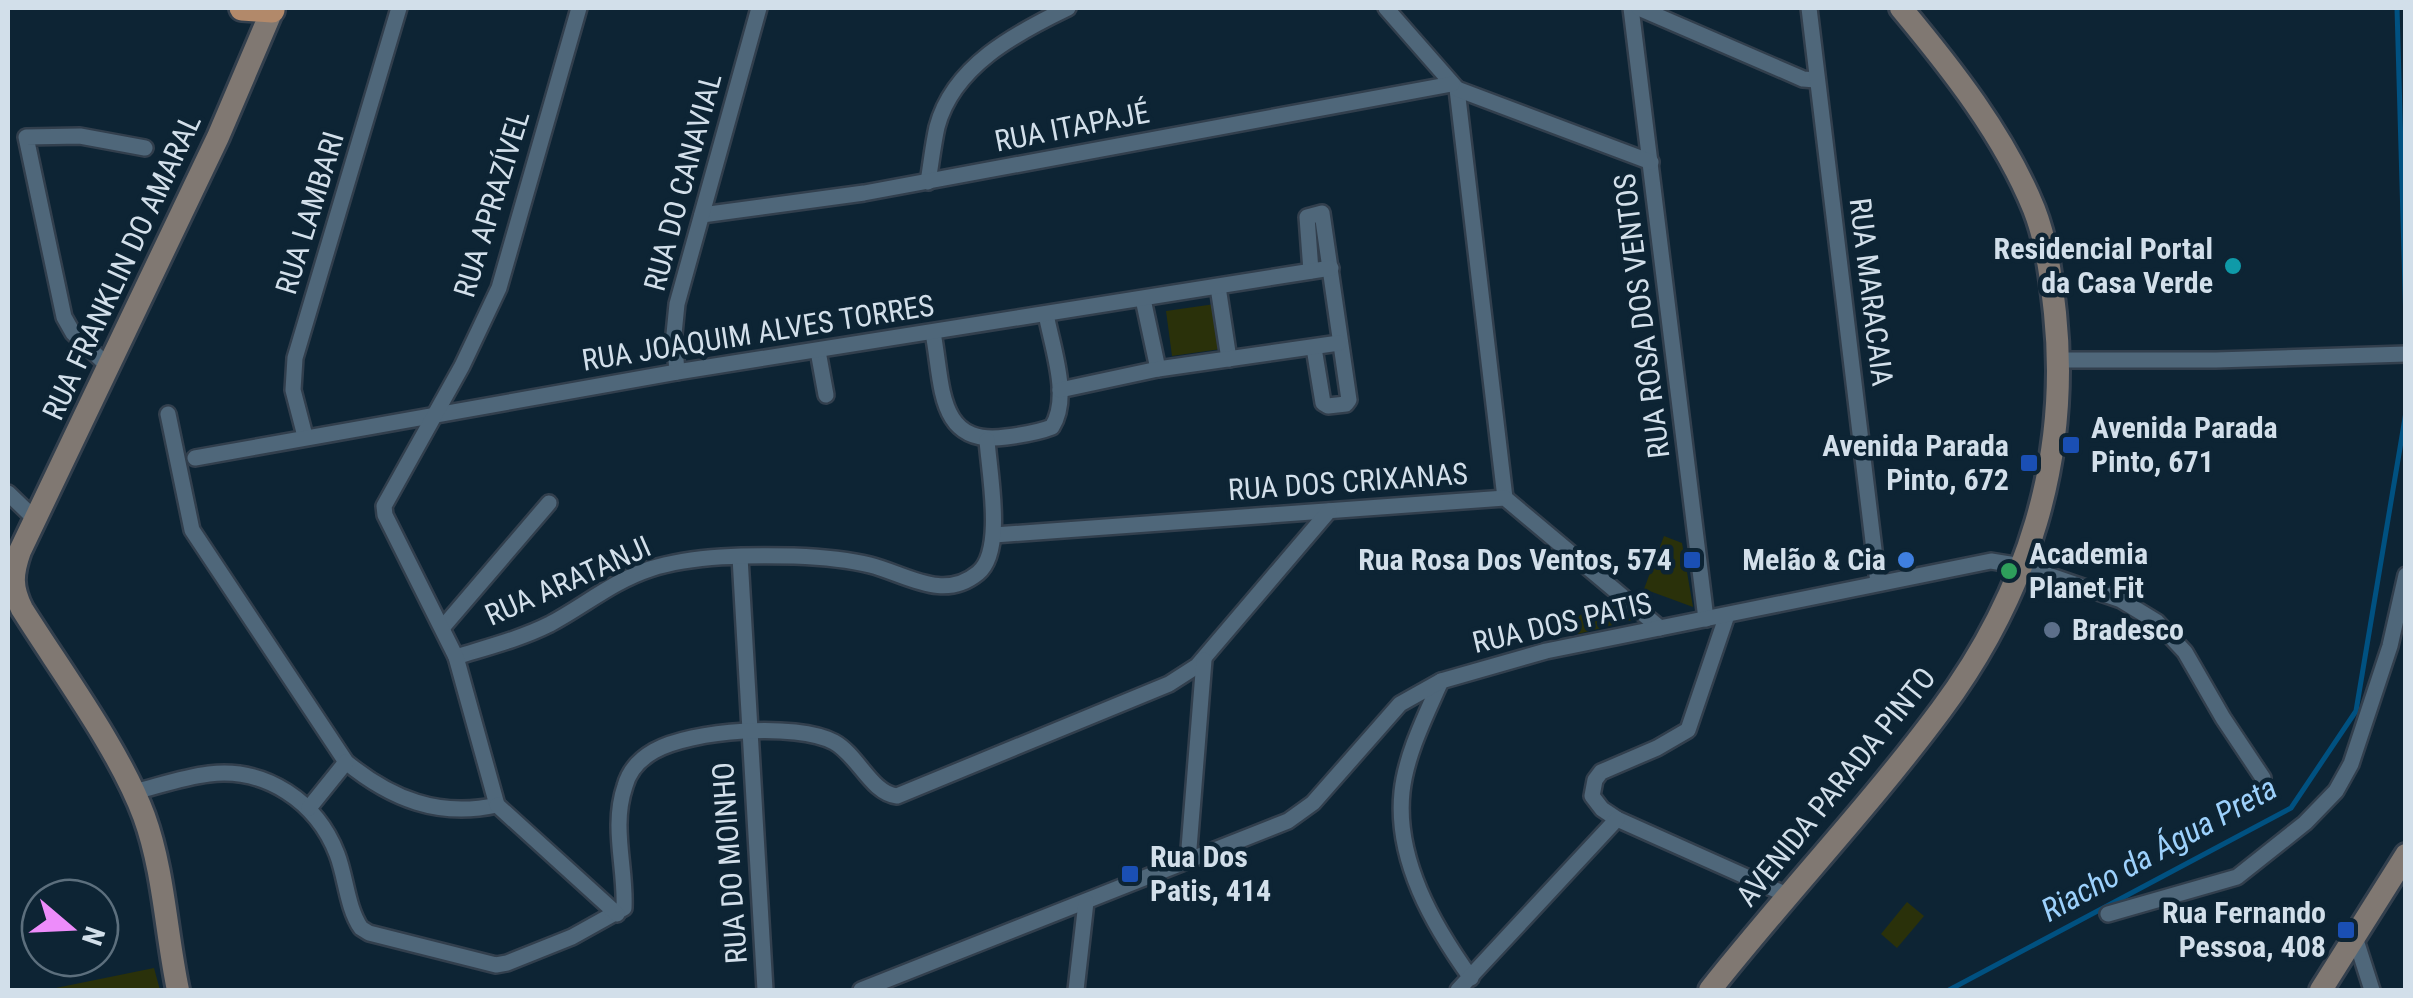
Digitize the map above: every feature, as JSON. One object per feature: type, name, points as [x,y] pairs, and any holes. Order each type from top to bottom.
[{"type":"main road","points":[[242,8],[272,9]]},
{"type":"street","name":"RUA LAMBARI","points":[[305,436],[293,390],[295,358],[399,8]]},
{"type":"street","name":"RUA APRAZÍVEL","points":[[385,515],[388,496],[435,416],[499,288],[578,8]]},
{"type":"street","name":"RUA DO CANAVIAL","points":[[678,372],[674,334],[677,304],[759,8]]},
{"type":"street","points":[[928,182],[938,125],[961,80],[981,60],[1029,26],[1068,8]]},
{"type":"street","points":[[1386,8],[1454,87],[1651,162]]},
{"type":"street","name":"RUA ROSA DOS VENTOS","points":[[1631,8],[1706,619]]},
{"type":"street","points":[[1640,8],[1803,79],[1816,80]]},
{"type":"street","name":"RUA MARACAIA","points":[[1810,8],[1878,583]]},
{"type":"street","name":"AVENIDA PARADA PINTO","points":[[1710,990],[1944,708],[1994,628],[2043,506],[2060,360],[2044,241],[2033,208],[1975,106],[1948,64],[1901,8]]},
{"type":"street","name":"RUA FRANKLIN DO AMARAL","points":[[178,990],[152,845],[134,792],[10,593],[13,569],[35,519],[218,138],[272,9]]},
{"type":"street","name":"RUA ITAPAJÉ","points":[[702,215],[779,207],[928,182],[1454,87]]},
{"type":"street","points":[[1454,87],[1505,498]]},
{"type":"street","points":[[108,366],[73,333],[64,317],[26,136],[80,136],[145,148]]},
{"type":"street","points":[[1311,271],[1307,215],[1324,215],[1346,404],[1323,403],[1314,348]]},
{"type":"street","name":"RUA JOAQUIM ALVES TORRES","points":[[195,458],[678,372],[1331,268]]},
{"type":"street","points":[[1218,286],[1229,359]]},
{"type":"street","points":[[1143,299],[1158,370]]},
{"type":"street","points":[[934,332],[948,414],[957,428],[986,440],[1040,432],[1052,427],[1059,412],[1060,390],[1046,314]]},
{"type":"street","points":[[1060,390],[1158,370],[1339,342]]},
{"type":"street","points":[[818,351],[826,394]]},
{"type":"street","points":[[2060,360],[2406,354]]},
{"type":"street","points":[[168,414],[192,530],[346,762],[381,789],[402,799],[474,810],[497,806],[618,914]]},
{"type":"street","points":[[986,440],[994,535]]},
{"type":"street","points":[[8,493],[35,519]]},
{"type":"street","name":"RUA DOS CRIXANAS","points":[[994,535],[1505,498],[1660,628]]},
{"type":"street","points":[[443,628],[548,504]]},
{"type":"street","points":[[134,792],[208,774],[254,776],[274,784],[309,808],[328,832],[356,921],[369,933],[507,964],[618,914],[625,904],[618,843],[619,808],[635,766],[650,753],[667,745],[749,732],[785,731],[833,741],[848,752],[882,791],[897,796],[1169,684],[1204,660],[1330,511]]},
{"type":"street","name":"RUA ARATANJI","points":[[385,515],[456,657],[497,806]]},
{"type":"street","name":"RUA ARATANJI","points":[[456,657],[525,635],[618,581],[652,568],[687,561],[795,556],[872,566],[924,586],[946,585],[981,571],[990,559],[994,535]]},
{"type":"street","name":"RUA DO MOINHO","points":[[740,558],[766,990]]},
{"type":"street","name":"RUA DOS PATIS","points":[[861,990],[1303,812],[1400,704],[1441,681],[1546,651],[1991,561],[2022,566],[2121,600],[2157,622],[2186,652],[2223,718],[2264,778]]},
{"type":"street","points":[[2108,914],[2237,877],[2305,822],[2336,790],[2351,764],[2390,646],[2406,575]]},
{"type":"street","points":[[1727,615],[1688,730],[1657,748],[1616,763],[1594,780],[1592,796],[1616,819],[1787,895]]},
{"type":"street","points":[[1188,861],[1204,660]]},
{"type":"street","points":[[1441,681],[1409,763],[1402,790],[1402,819],[1408,854],[1429,913],[1471,978]]},
{"type":"street","points":[[309,808],[346,762]]},
{"type":"street","points":[[1458,990],[1616,819]]},
{"type":"street","points":[[2321,990],[2406,854]]},
{"type":"street","points":[[1076,990],[1086,902]]},
{"type":"street","points":[[2356,937],[2372,990]]},
{"type":"green space","points":[[1215,304],[1221,349],[1172,356],[1166,311]]},
{"type":"green space","points":[[1664,536],[1682,543],[1693,607],[1644,589]]},
{"type":"green space","points":[[1616,598],[1632,620],[1578,634],[1574,618]]},
{"type":"green space","points":[[1907,902],[1924,916],[1897,948],[1881,934]]},
{"type":"green space","points":[[154,968],[160,990],[46,990],[120,978]]},
{"type":"waterway","name":"Riacho da Água Preta","points":[[2397,8],[2406,324]]},
{"type":"waterway","name":"Riacho da Água Preta","points":[[1949,990],[2291,808],[2356,711],[2406,412]]},
{"type":"place","name":"Residencial Portal da Casa Verde","points":[[2233,266]]},
{"type":"place","name":"Avenida Parada Pinto, 671","points":[[2071,445]]},
{"type":"place","name":"Avenida Parada Pinto, 672","points":[[2029,463]]},
{"type":"place","name":"Rua Rosa Dos Ventos, 574","points":[[1692,560]]},
{"type":"place","name":"Melão & Cia","points":[[1906,560]]},
{"type":"place","name":"Academia Planet Fit","points":[[2009,571]]},
{"type":"place","name":"Bradesco","points":[[2052,630]]},
{"type":"place","name":"Rua Dos Patis, 414","points":[[1130,874]]},
{"type":"place","name":"Rua Fernando Pessoa, 408","points":[[2346,930]]}]
